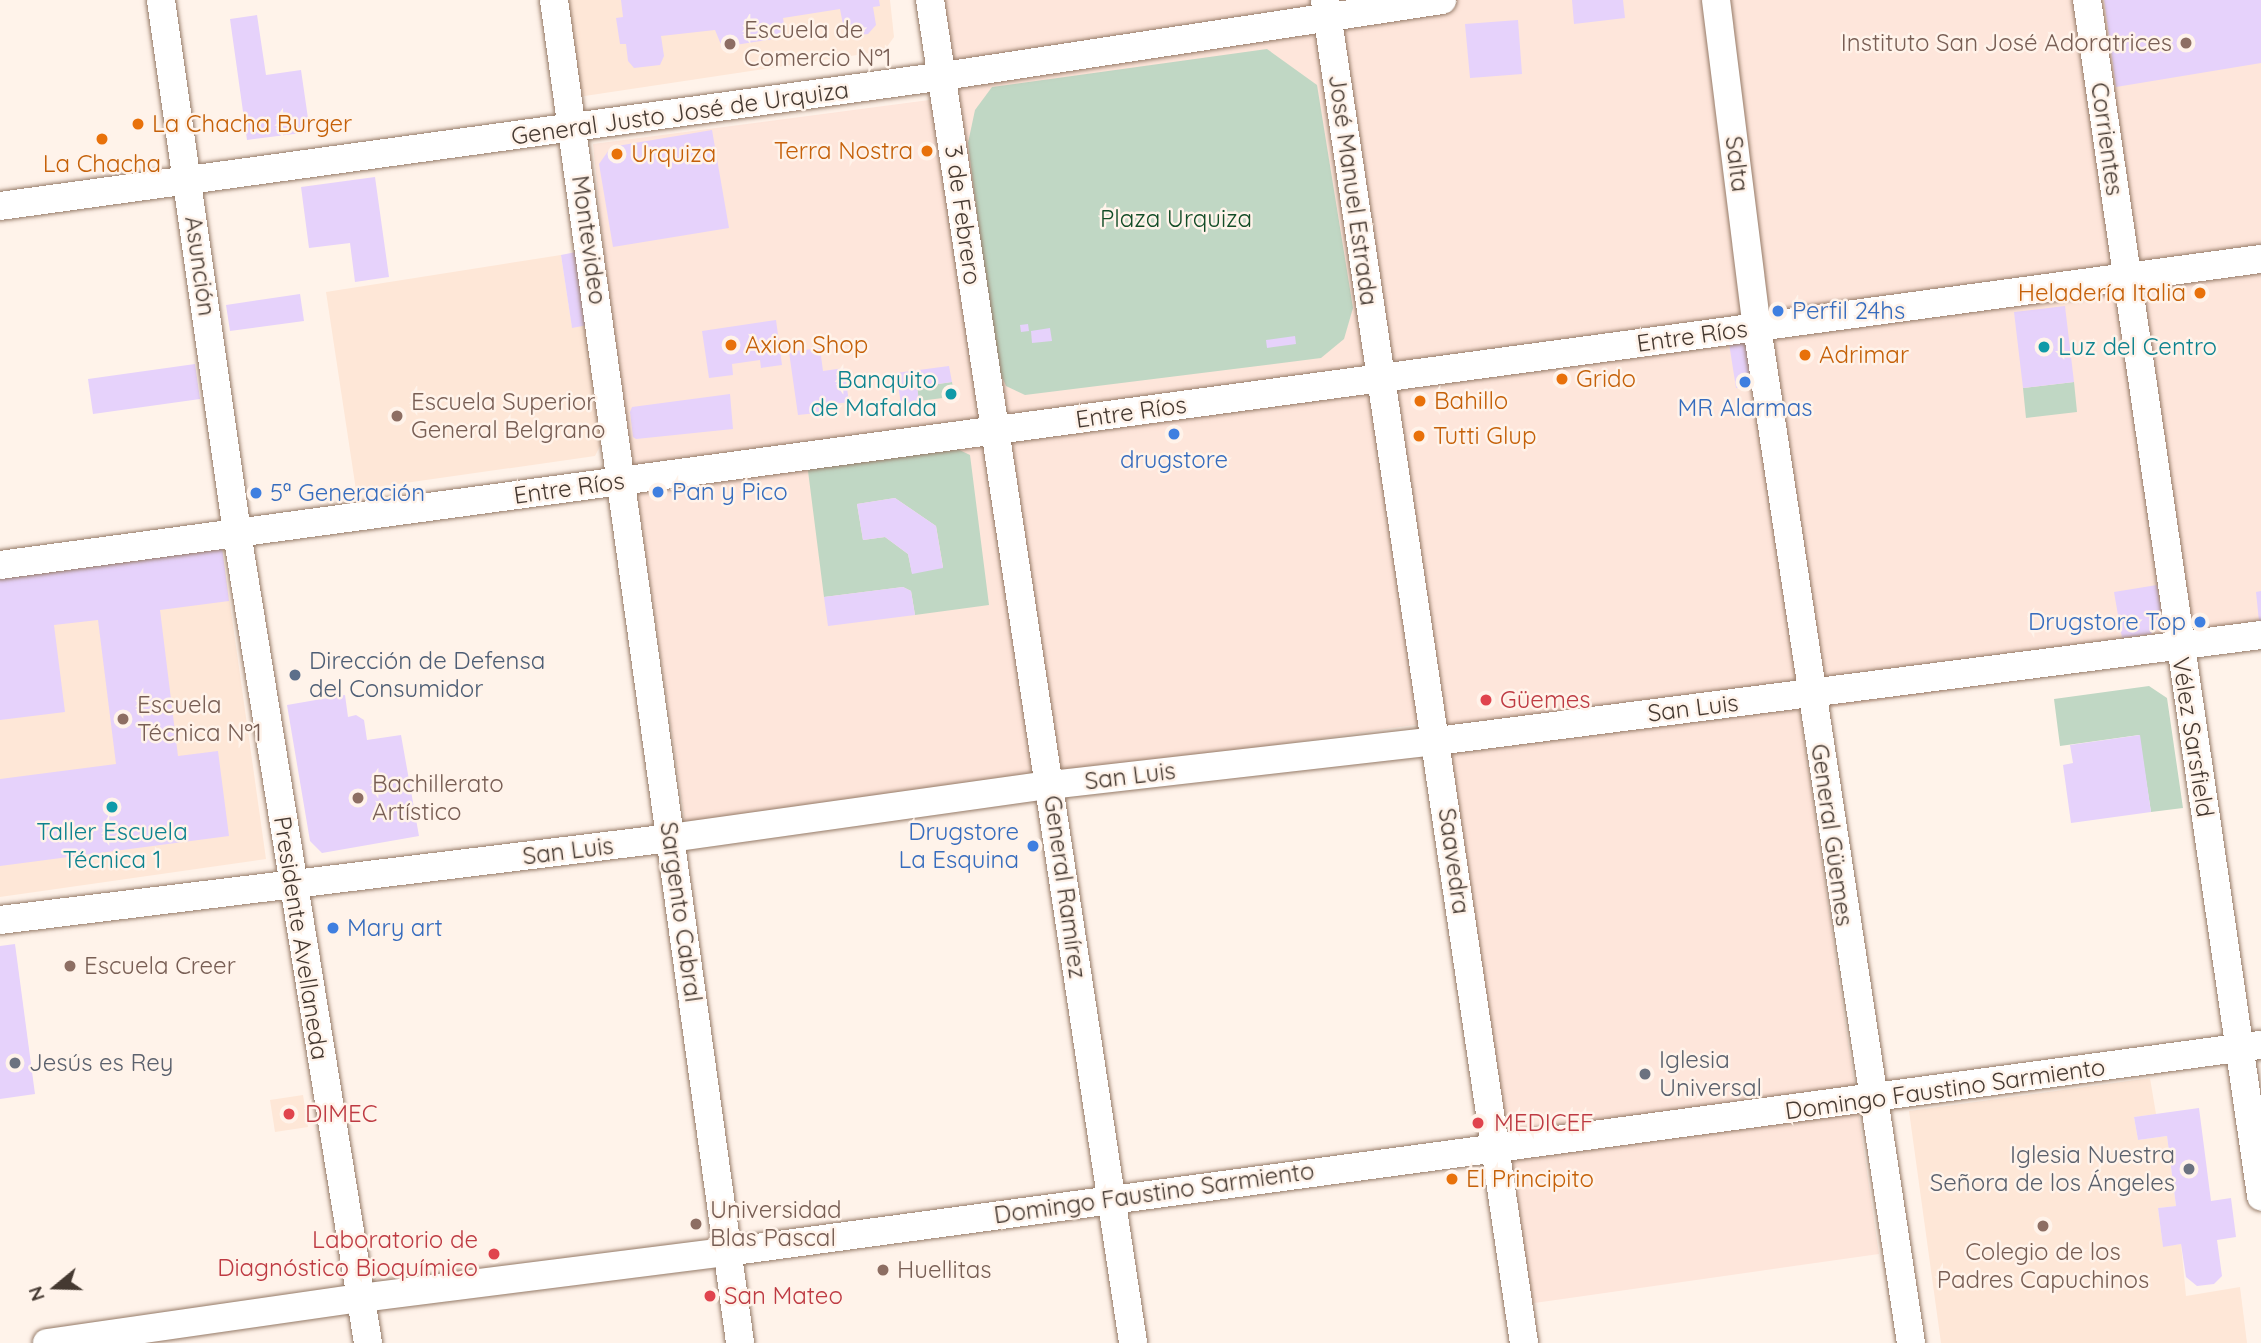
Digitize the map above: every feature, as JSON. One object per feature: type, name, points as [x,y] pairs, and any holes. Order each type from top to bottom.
[{"type":"street","name":"Asunción","points":[[161,0],[189,181],[237,533]]},
{"type":"street","name":"Montevideo","points":[[554,0],[622,481]]},
{"type":"street","name":"3 de Febrero","points":[[930,0],[944,76],[995,431]]},
{"type":"street","name":"General Justo José de Urquiza","points":[[0,206],[944,76],[1327,8],[1442,0]]},
{"type":"street","name":"Salta","points":[[1716,0],[1757,327]]},
{"type":"street","name":"Corrientes","points":[[2087,0],[2126,278]]},
{"type":"street","name":"José Manuel Estrada","points":[[1327,8],[1381,380]]},
{"type":"street","name":"Entre Ríos","points":[[0,565],[2261,259]]},
{"type":"street","name":"Vélez Sarsfield","points":[[2126,278],[2179,645],[2250,1047],[2261,1196]]},
{"type":"street","name":"General Güemes","points":[[1757,327],[1910,1343]]},
{"type":"street","name":"Saavedra","points":[[1381,380],[1437,741],[1524,1343]]},
{"type":"street","name":"General Ramírez","points":[[995,431],[1051,785],[1133,1343]]},
{"type":"street","name":"Sargento Cabral","points":[[622,481],[740,1343]]},
{"type":"street","name":"Presidente Avellaneda","points":[[237,533],[368,1343]]},
{"type":"street","name":"San Luis","points":[[0,920],[292,886],[671,838],[1051,785],[1437,741],[2261,635]]},
{"type":"street","name":"Domingo Faustino Sarmiento","points":[[47,1343],[361,1298],[727,1252],[1494,1147],[1872,1100],[2250,1047]]},
{"type":"shaded area","name":"Escuela de Comercio Nº1","points":[[564,0],[890,0],[894,37],[884,51],[578,97]]},
{"type":"shaded area","points":[[942,0],[2261,0],[2261,646],[1800,712],[1879,1254],[1506,1307],[1421,724],[686,830],[608,295],[593,144],[960,96]]},
{"type":"shaded area","points":[[561,255],[572,327],[588,325],[601,444],[595,456],[356,490],[326,292]]},
{"type":"shaded area","name":"Escuela Técnica Nº1","points":[[222,547],[266,859],[0,897],[0,578]]},
{"type":"shaded area","name":"Colegio de los Padres Capuchinos","points":[[2150,1078],[2156,1114],[2134,1117],[2138,1140],[2167,1136],[2176,1206],[2158,1208],[2163,1246],[2181,1244],[2186,1296],[2240,1287],[2247,1343],[1941,1343],[1909,1111]]},
{"type":"shaded area","name":"DIMEC","points":[[303,1095],[308,1127],[275,1132],[270,1100]]},
{"type":"green space","name":"Plaza Urquiza","points":[[1267,49],[1317,85],[1353,308],[1344,339],[1321,358],[1025,395],[1006,386],[996,363],[968,143],[975,110],[992,87]]},
{"type":"green space","points":[[952,382],[954,394],[951,397],[919,401],[917,387]]},
{"type":"green space","points":[[2074,382],[2077,412],[2026,418],[2023,388]]},
{"type":"green space","points":[[947,444],[970,455],[989,605],[915,615],[911,591],[903,587],[824,597],[807,463]],"holes":[[[895,498],[936,526],[943,567],[912,573],[908,554],[885,537],[863,540],[857,504]]]},
{"type":"green space","points":[[2149,686],[2167,698],[2183,808],[2151,812],[2139,735],[2060,746],[2054,699]]},
{"type":"building","points":[[621,0],[879,0],[880,6],[873,7],[876,25],[868,34],[853,36],[844,30],[840,9],[783,18],[786,37],[722,47],[715,30],[661,36],[664,56],[660,65],[634,68],[628,61],[626,44],[620,44],[616,18],[623,17]]},
{"type":"building","points":[[1572,0],[1623,0],[1625,18],[1574,24]]},
{"type":"building","name":"Instituto San José Adoratrices","points":[[2104,0],[2261,0],[2261,63],[2116,87]]},
{"type":"building","points":[[257,15],[266,75],[301,70],[310,132],[247,140],[230,19]]},
{"type":"building","points":[[1518,20],[1522,74],[1470,78],[1465,24]]},
{"type":"building","points":[[712,130],[729,228],[613,247],[599,164],[611,147]]},
{"type":"building","points":[[375,177],[389,277],[355,282],[350,243],[309,248],[301,187]]},
{"type":"building","points":[[576,252],[588,325],[572,328],[561,255]]},
{"type":"building","points":[[300,294],[304,321],[230,331],[226,305]]},
{"type":"building","name":"Luz del Centro","points":[[2065,306],[2074,382],[2023,388],[2014,312]]},
{"type":"building","name":"Axion Shop","points":[[776,320],[782,365],[761,368],[760,360],[732,364],[733,375],[709,378],[702,331]]},
{"type":"building","points":[[1028,324],[1029,331],[1021,332],[1020,325]]},
{"type":"building","points":[[1050,328],[1052,341],[1032,343],[1031,331]]},
{"type":"building","points":[[1295,336],[1296,344],[1267,348],[1266,340]]},
{"type":"building","points":[[1754,339],[1755,386],[1736,388],[1729,343]]},
{"type":"building","points":[[820,348],[823,371],[844,368],[849,402],[825,405],[826,412],[798,415],[789,352]]},
{"type":"building","points":[[195,364],[200,399],[93,414],[88,379]]},
{"type":"building","points":[[949,366],[952,382],[917,387],[919,401],[901,404],[896,373]]},
{"type":"building","points":[[730,394],[733,429],[636,439],[633,437],[630,412],[632,407]]},
{"type":"building","points":[[895,498],[936,526],[943,568],[912,574],[908,554],[885,537],[863,540],[857,504]]},
{"type":"building","points":[[222,547],[229,601],[160,610],[178,756],[218,751],[229,836],[0,866],[0,779],[116,764],[98,620],[54,625],[65,712],[0,720],[0,577]]},
{"type":"building","points":[[2157,585],[2162,618],[2151,634],[2122,638],[2114,592]]},
{"type":"building","points":[[903,587],[911,591],[915,615],[828,626],[824,597]]},
{"type":"building","points":[[2261,591],[2261,621],[2259,621],[2256,592]]},
{"type":"building","name":"Bachillerato Artístico","points":[[345,695],[348,717],[356,715],[364,720],[367,740],[401,735],[419,836],[322,853],[310,841],[287,705]]},
{"type":"building","points":[[2140,735],[2151,812],[2071,823],[2063,765],[2073,763],[2070,745]]},
{"type":"building","points":[[15,944],[35,1094],[0,1099],[0,946]]},
{"type":"building","name":"Iglesia Nuestra Señora de los Ángeles","points":[[2199,1108],[2211,1201],[2231,1198],[2236,1237],[2217,1240],[2222,1276],[2214,1284],[2197,1286],[2186,1277],[2181,1244],[2163,1247],[2158,1208],[2176,1206],[2167,1136],[2138,1140],[2134,1117]]},
{"type":"place","name":"Instituto San José Adoratrices","points":[[2186,43]]},
{"type":"place","name":"Escuela de Comercio Nº1","points":[[730,44]]},
{"type":"place","name":"La Chacha Burger","points":[[138,124]]},
{"type":"place","name":"La Chacha","points":[[102,139]]},
{"type":"place","name":"Terra Nostra","points":[[927,151]]},
{"type":"place","name":"Urquiza","points":[[617,154]]},
{"type":"place","name":"Heladería Italia","points":[[2200,293]]},
{"type":"place","name":"Perfil 24hs","points":[[1778,311]]},
{"type":"place","name":"Axion Shop","points":[[731,345]]},
{"type":"place","name":"Luz del Centro","points":[[2044,347]]},
{"type":"place","name":"Adrimar","points":[[1805,355]]},
{"type":"place","name":"Grido","points":[[1562,379]]},
{"type":"place","name":"MR Alarmas","points":[[1745,382]]},
{"type":"place","name":"Banquito de Mafalda","points":[[951,394]]},
{"type":"place","name":"Bahillo","points":[[1420,401]]},
{"type":"place","name":"Escuela Superior General Belgrano","points":[[397,416]]},
{"type":"place","name":"drugstore","points":[[1174,434]]},
{"type":"place","name":"Tutti Glup","points":[[1419,436]]},
{"type":"place","name":"Pan y Pico","points":[[658,492]]},
{"type":"place","name":"5ª Generación","points":[[256,493]]},
{"type":"place","name":"Drugstore Top","points":[[2200,622]]},
{"type":"place","name":"Dirección de Defensa del Consumidor","points":[[295,675]]},
{"type":"place","name":"Güemes","points":[[1486,700]]},
{"type":"place","name":"Escuela Técnica Nº1","points":[[123,719]]},
{"type":"place","name":"Bachillerato Artístico","points":[[358,798]]},
{"type":"place","name":"Taller Escuela Técnica 1","points":[[112,807]]},
{"type":"place","name":"Drugstore La Esquina","points":[[1033,846]]},
{"type":"place","name":"Mary art","points":[[333,928]]},
{"type":"place","name":"Escuela Creer","points":[[70,966]]},
{"type":"place","name":"Jesús es Rey","points":[[15,1063]]},
{"type":"place","name":"Iglesia Universal","points":[[1645,1074]]},
{"type":"place","name":"DIMEC","points":[[289,1114]]},
{"type":"place","name":"MEDICEF","points":[[1478,1123]]},
{"type":"place","name":"Iglesia Nuestra Señora de los Ángeles","points":[[2189,1169]]},
{"type":"place","name":"El Principito","points":[[1452,1179]]},
{"type":"place","name":"Universidad Blas Pascal","points":[[696,1224]]},
{"type":"place","name":"Colegio de los Padres Capuchinos","points":[[2043,1226]]},
{"type":"place","name":"Laboratorio de Diagnóstico Bioquímico","points":[[494,1254]]},
{"type":"place","name":"Huellitas","points":[[883,1270]]},
{"type":"place","name":"San Mateo","points":[[710,1296]]}]
